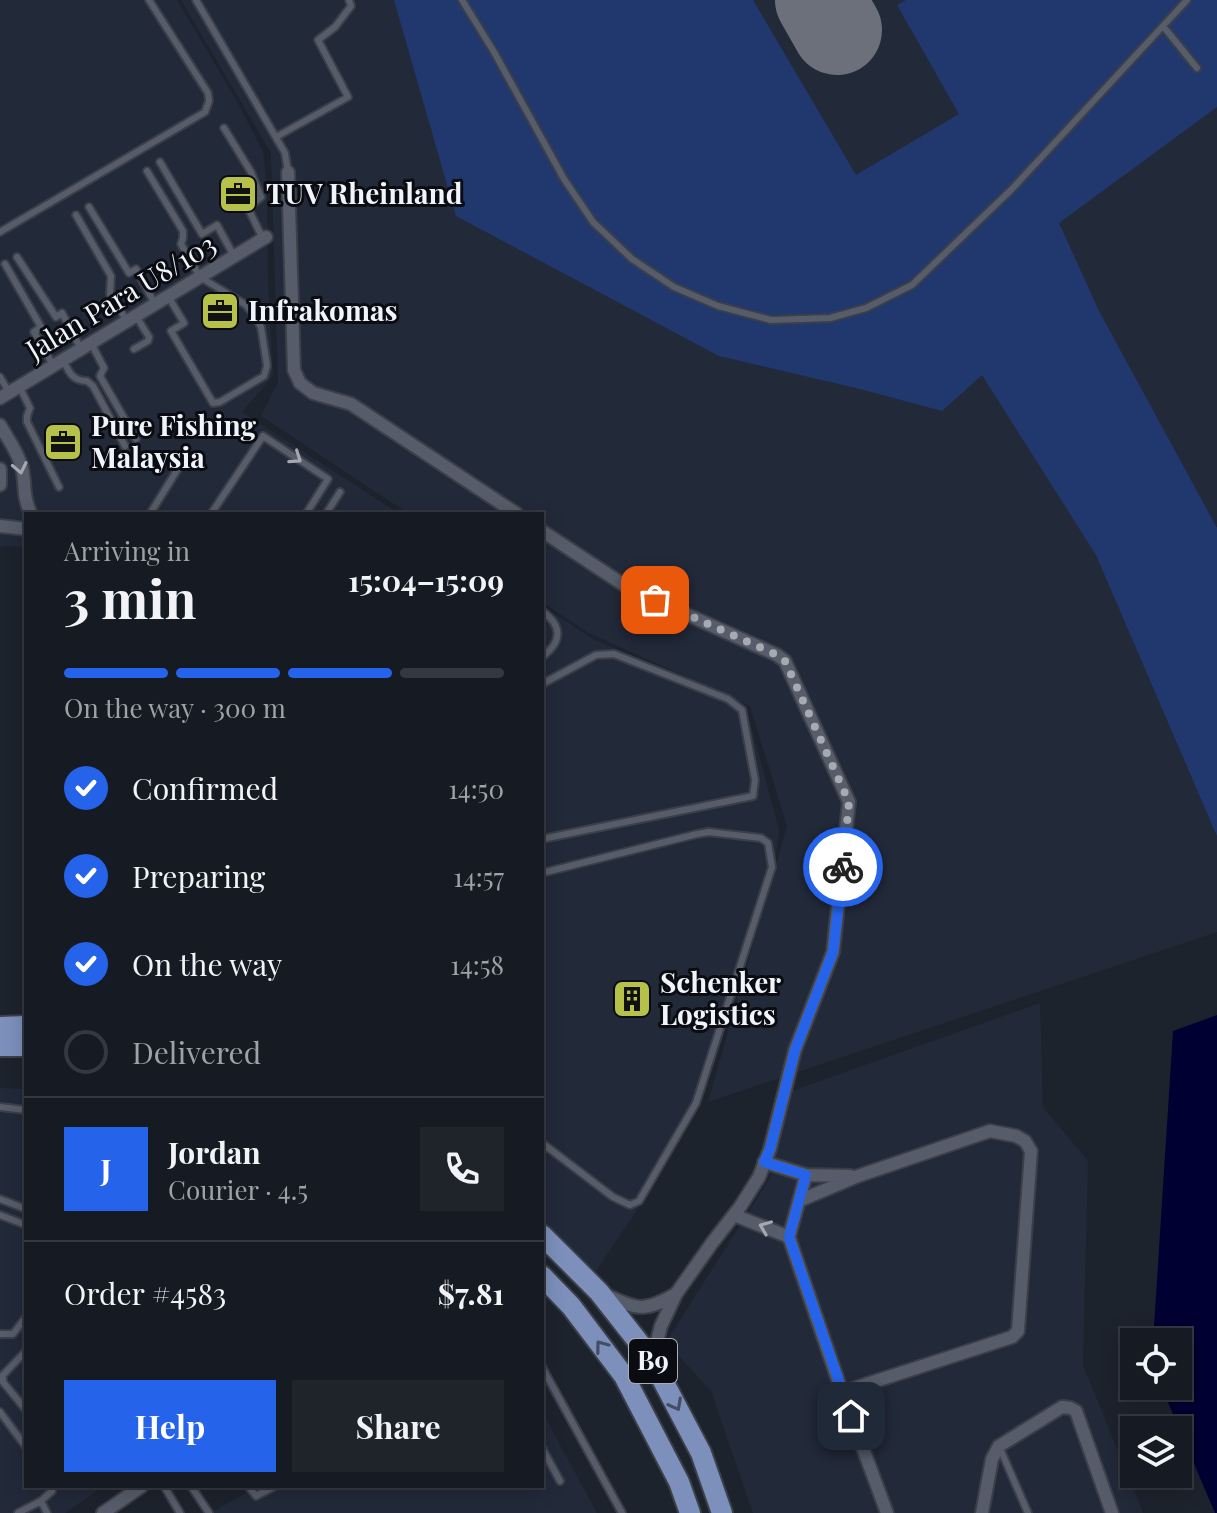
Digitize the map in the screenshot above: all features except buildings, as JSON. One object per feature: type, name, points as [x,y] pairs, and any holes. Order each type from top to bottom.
[{"type":"main road","points":[[0,1027],[24,1026]]},
{"type":"main road","points":[[0,1046],[24,1046]]},
{"type":"main road","name":"B9","points":[[544,1237],[599,1292],[651,1358],[701,1453],[722,1513]]},
{"type":"main road","name":"B9","points":[[544,1278],[571,1306],[624,1376],[679,1482],[690,1513]]},
{"type":"street","points":[[288,172],[294,370],[300,383],[313,393],[351,404],[514,512]]},
{"type":"street","name":"Jalan Para U8/103","points":[[9,392],[265,238]]},
{"type":"street","points":[[0,425],[17,454],[23,473],[24,499],[30,512]]},
{"type":"street","points":[[0,469],[0,485]]},
{"type":"street","points":[[0,526],[24,529]]},
{"type":"street","points":[[544,532],[630,589],[785,661],[849,802],[833,952],[795,1050],[770,1149],[759,1177],[676,1294],[656,1345],[658,1371]]},
{"type":"street","points":[[801,1200],[858,1176],[990,1131],[1016,1136],[1025,1141],[1031,1151],[1018,1331],[1012,1337],[842,1392]]},
{"type":"street","points":[[764,1162],[806,1175],[858,1176]]},
{"type":"street","points":[[806,1175],[789,1237],[887,1513]]},
{"type":"street","points":[[734,1215],[789,1237]]},
{"type":"street","points":[[599,1292],[628,1306],[642,1308],[659,1304],[676,1294]]},
{"type":"street","points":[[982,1513],[992,1459],[999,1446],[1062,1407],[1076,1411],[1112,1513]]},
{"type":"street","points":[[103,1513],[139,1488]]},
{"type":"lane","points":[[0,232],[205,112],[208,93],[149,0]]},
{"type":"lane","points":[[196,0],[285,153],[288,172]]},
{"type":"lane","points":[[276,137],[348,97],[318,40],[335,27],[351,6],[349,0]]},
{"type":"lane","points":[[462,0],[564,179],[593,222],[632,259],[674,287],[718,306],[771,320],[830,318],[866,308],[912,285],[1012,189],[1185,1]]},
{"type":"lane","points":[[1163,26],[1197,68]]},
{"type":"lane","points":[[224,128],[251,172],[261,197],[248,208],[265,238]]},
{"type":"lane","points":[[160,162],[202,234],[217,225],[234,256]]},
{"type":"lane","points":[[147,171],[183,231],[181,244],[200,277],[246,305],[255,316],[261,327],[267,366],[264,376],[213,403],[171,331],[184,323],[168,296]]},
{"type":"lane","points":[[89,207],[129,273],[136,269],[155,304]]},
{"type":"lane","points":[[76,215],[111,276],[110,294],[149,337],[148,341],[134,349]]},
{"type":"lane","points":[[17,257],[56,317],[62,313],[104,368],[100,376],[136,439]]},
{"type":"lane","points":[[5,264],[41,327],[34,332],[73,377],[93,386],[125,446]]},
{"type":"lane","points":[[0,377],[9,392],[30,408],[27,422],[59,487]]},
{"type":"lane","points":[[212,512],[263,436],[328,479],[307,512]]},
{"type":"lane","points":[[151,512],[179,467]]},
{"type":"lane","points":[[327,512],[340,492]]},
{"type":"lane","points":[[544,612],[553,619],[557,636],[557,642],[544,655]]},
{"type":"lane","points":[[544,683],[596,655],[614,654],[728,699],[742,710],[755,789],[753,796],[544,839]]},
{"type":"lane","points":[[544,872],[709,832],[761,838],[768,843],[772,867],[696,1103],[639,1201],[630,1205],[613,1197],[544,1145]]},
{"type":"lane","points":[[0,1107],[24,1110]]},
{"type":"lane","points":[[0,1199],[24,1208]]},
{"type":"lane","points":[[0,1215],[24,1224]]},
{"type":"lane","points":[[0,1334],[13,1334],[24,1320]]},
{"type":"lane","points":[[24,1353],[3,1375],[3,1382],[24,1408]]},
{"type":"lane","points":[[544,1371],[622,1513]]},
{"type":"lane","points":[[0,1412],[24,1444]]},
{"type":"lane","points":[[999,1446],[1028,1513]]},
{"type":"lane","points":[[544,1452],[560,1481]]},
{"type":"lane","points":[[18,1513],[41,1501],[52,1488]]},
{"type":"lane","points":[[165,1488],[180,1513]]},
{"type":"lane","points":[[192,1488],[209,1513]]},
{"type":"lane","points":[[250,1488],[256,1496],[271,1488]]},
{"type":"lane","points":[[41,1501],[47,1513]]},
{"type":"shaded area","points":[[0,0],[177,0],[263,152],[267,186],[273,376],[242,412],[397,512],[24,512],[24,548],[0,546]]},
{"type":"shaded area","points":[[181,0],[1217,0],[1217,932],[708,1102],[787,826],[750,706],[587,632],[544,603],[544,512],[406,512],[261,416],[278,382],[271,153]]},
{"type":"shaded area","points":[[394,0],[753,0],[856,175],[959,114],[897,5],[906,0],[1217,0],[1217,107],[1059,223],[1099,311],[1217,528],[1217,836],[1096,555],[982,375],[942,411],[719,356],[456,216]]},
{"type":"shaded area","points":[[544,607],[595,640],[746,707],[779,830],[776,857],[703,1099],[645,1198],[596,1271],[544,1229]]},
{"type":"shaded area","points":[[1040,1003],[1043,1107],[1088,1161],[1083,1365],[1120,1456],[1120,1488],[1133,1488],[1143,1513],[753,1513],[711,1391],[666,1342],[770,1178],[792,1091]]},
{"type":"shaded area","points":[[1217,1015],[1217,1513],[1192,1459],[1192,1416],[1174,1416],[1167,1400],[1192,1400],[1192,1328],[1154,1328],[1173,1031]]},
{"type":"shaded area","points":[[0,1088],[24,1089],[24,1488],[101,1488],[65,1513],[0,1513]]},
{"type":"shaded area","points":[[544,1416],[597,1513],[210,1513],[255,1488],[544,1488]]},
{"type":"runway","points":[[820,0],[837,30]]},
{"type":"way so far","points":[[655,600],[785,661],[849,802],[843,867]]},
{"type":"place","name":"TUV Rheinland","points":[[238,194]]},
{"type":"place","name":"Infrakomas","points":[[220,311]]},
{"type":"place","name":"Pure Fishing Malaysia","points":[[63,442]]},
{"type":"place","name":"Schenker Logistics","points":[[632,999]]},
{"type":"route","points":[[843,867],[833,952],[795,1050],[764,1162],[806,1175],[789,1237],[851,1416]]}]
